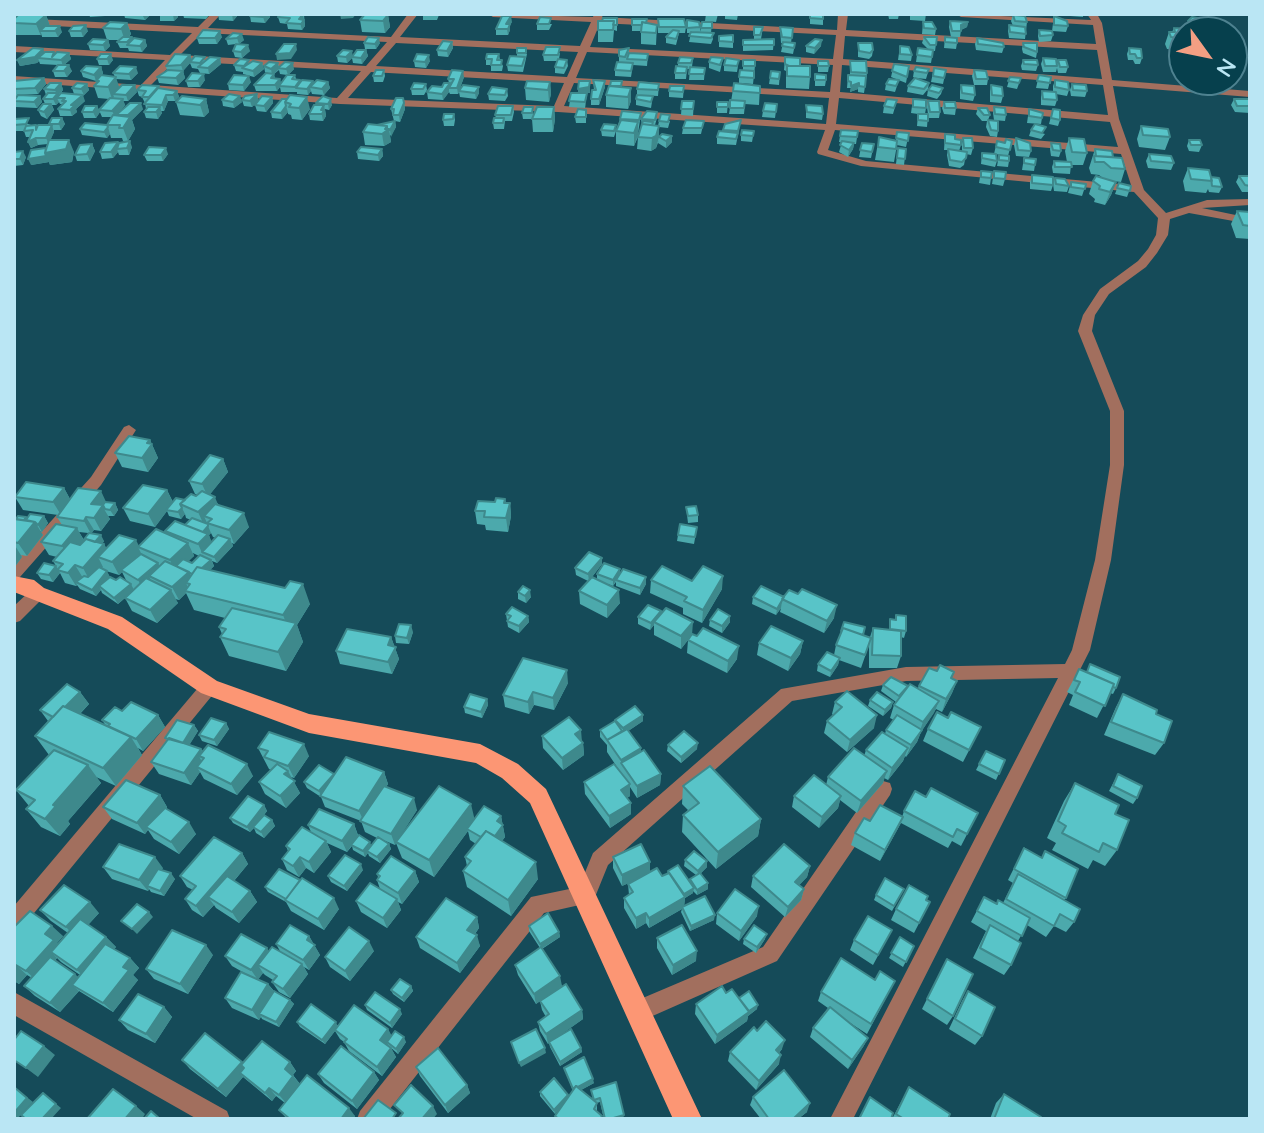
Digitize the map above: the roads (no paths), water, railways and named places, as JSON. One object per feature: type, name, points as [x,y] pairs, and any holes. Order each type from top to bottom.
[{"type":"main road","points":[[14,584],[27,586],[37,594],[115,623],[209,687],[309,723],[480,754],[510,771],[538,796],[688,1119]]},
{"type":"street","points":[[144,87],[216,14]]},
{"type":"street","points":[[340,101],[413,14]]},
{"type":"street","points":[[493,14],[598,16],[1102,47]]},
{"type":"street","points":[[843,14],[836,95],[831,127],[822,152],[848,160],[1138,189]]},
{"type":"street","points":[[841,1119],[1081,650],[1103,560],[1117,465],[1117,411],[1085,331],[1089,315],[1104,292],[1142,264],[1153,250],[1162,235],[1164,217],[1138,189],[1114,119],[1095,18],[961,14]]},
{"type":"street","points":[[558,109],[598,16]]},
{"type":"street","points":[[14,21],[840,62],[1250,94]]},
{"type":"street","points":[[14,49],[836,95],[1114,119]]},
{"type":"street","points":[[14,79],[340,101],[558,109],[1126,151]]},
{"type":"street","points":[[1164,217],[1207,203],[1250,202]]},
{"type":"street","points":[[1190,209],[1250,221]]},
{"type":"street","points":[[14,573],[96,481],[129,430]]},
{"type":"street","points":[[14,616],[37,594]]},
{"type":"street","points":[[368,1119],[538,904],[586,895],[600,859],[787,694],[906,674],[1070,671]]},
{"type":"street","points":[[14,922],[209,687]]},
{"type":"street","points":[[639,1011],[770,954],[883,789]]},
{"type":"street","points":[[14,1003],[219,1119]]}]
